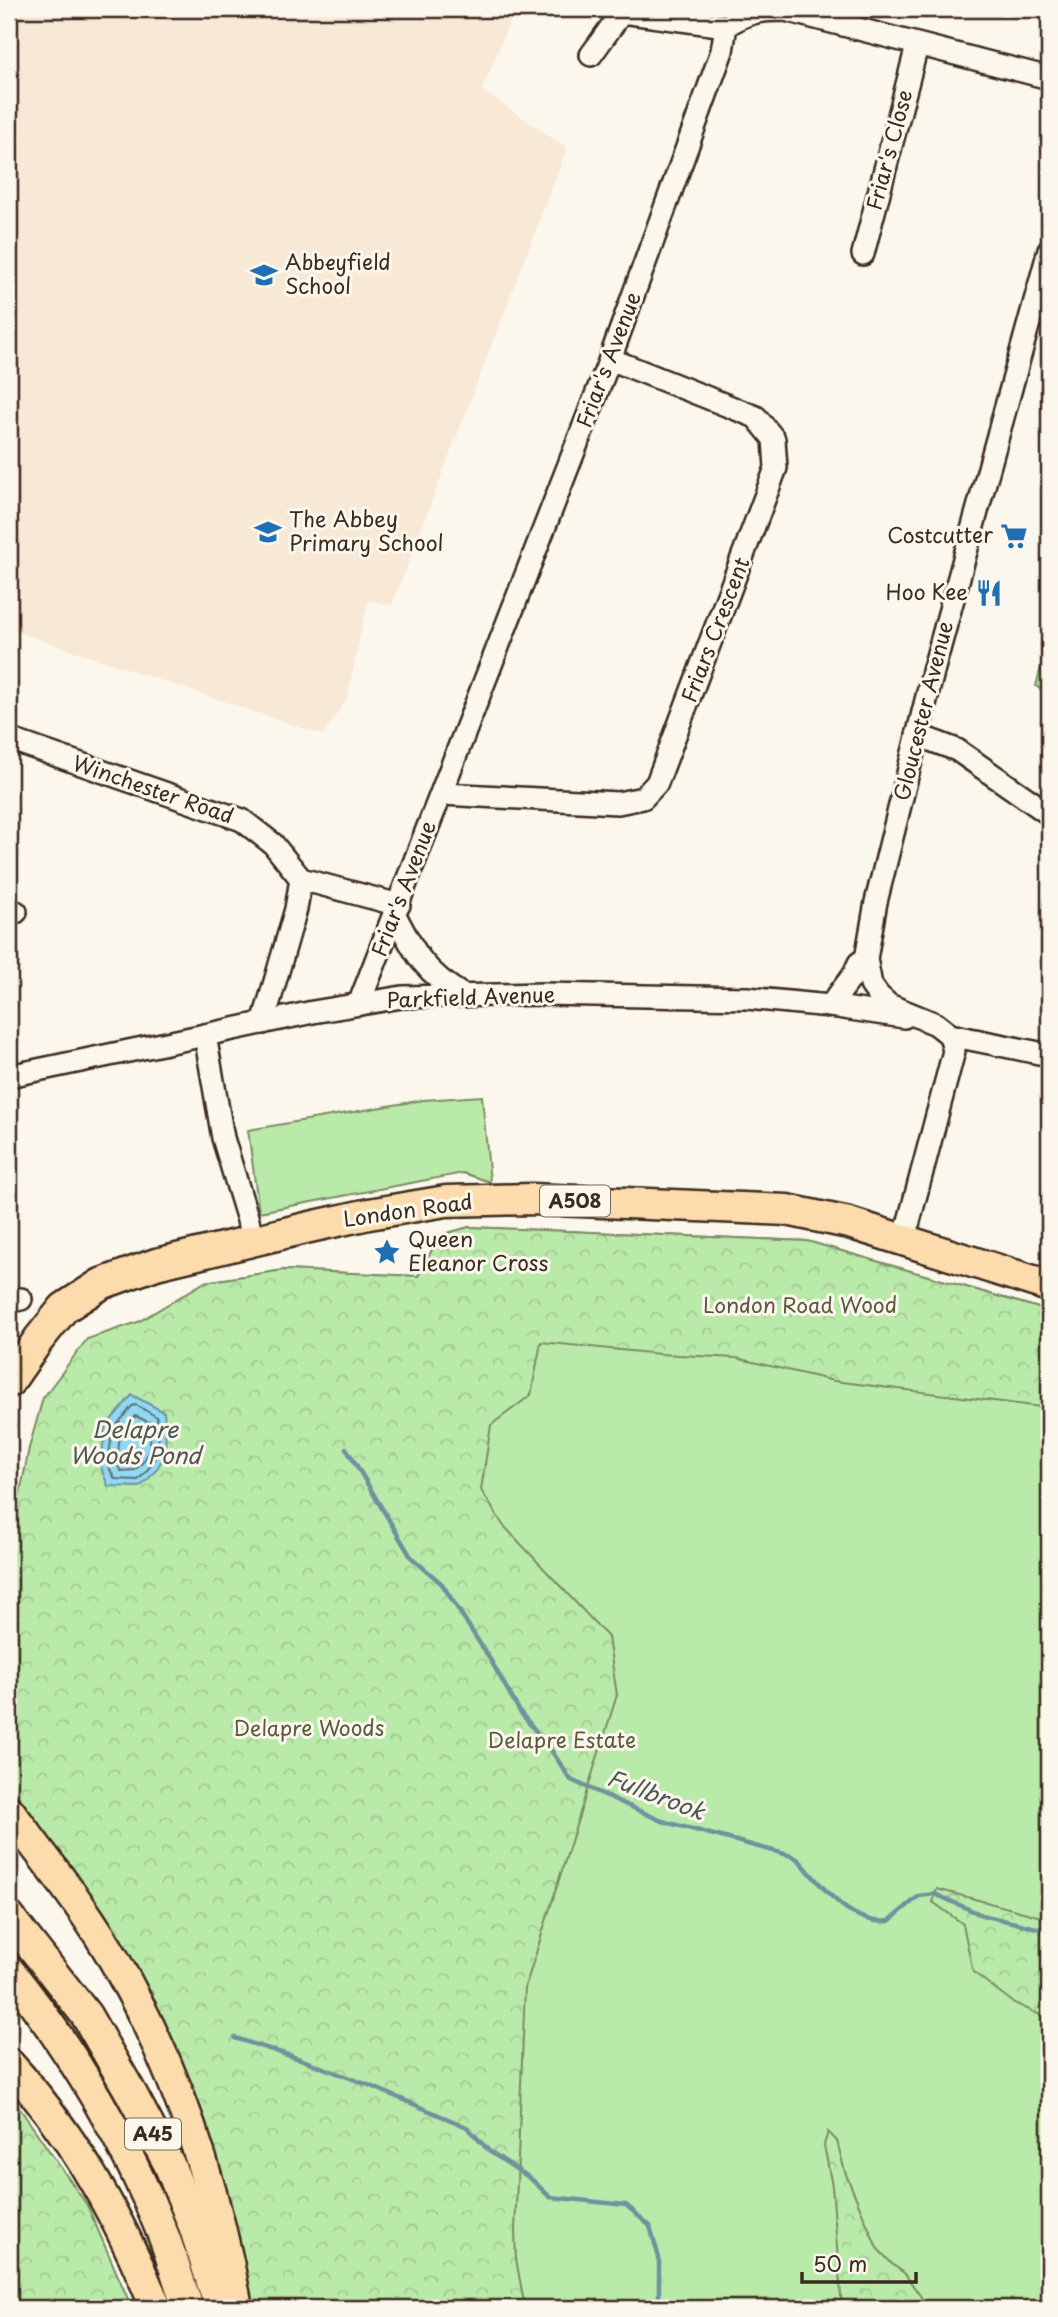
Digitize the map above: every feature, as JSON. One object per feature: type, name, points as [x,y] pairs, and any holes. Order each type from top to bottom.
[{"type":"highway","name":"London Road","points":[[10,1378],[64,1308],[101,1284],[156,1264],[358,1216],[446,1201],[532,1199],[787,1210],[849,1223],[1049,1286]]},
{"type":"highway","points":[[9,1811],[74,1897],[116,1963],[165,2061],[199,2150],[220,2224],[237,2308]]},
{"type":"highway","name":"A45","points":[[9,1917],[86,2015],[131,2093],[169,2164],[194,2226],[221,2308]]},
{"type":"highway","name":"A45","points":[[18,1982],[58,2037],[137,2176],[164,2238],[188,2308]]},
{"type":"highway","points":[[9,2064],[88,2167],[146,2282],[156,2308]]},
{"type":"street","points":[[591,55],[622,10],[726,26],[742,15],[761,10],[785,10],[1049,78]]},
{"type":"street","name":"Friar's Avenue","points":[[359,1004],[610,359],[722,51],[726,26]]},
{"type":"street","name":"Friar's Close","points":[[863,254],[917,46]]},
{"type":"street","name":"Gloucester Avenue","points":[[918,1018],[889,1005],[878,995],[868,974],[866,959],[876,902],[917,735],[1049,250]]},
{"type":"street","name":"Friars Crescent","points":[[442,794],[618,803],[643,798],[657,783],[776,468],[774,439],[756,417],[610,359]]},
{"type":"street","points":[[917,735],[957,750],[1049,814]]},
{"type":"street","name":"Winchester Road","points":[[9,739],[242,820],[273,844],[301,878]]},
{"type":"street","points":[[263,1023],[296,909],[301,878],[397,910],[414,951],[422,963],[443,983],[464,996]]},
{"type":"street","points":[[830,1006],[859,963],[866,959]]},
{"type":"street","name":"Parkfield Avenue","points":[[205,1035],[402,997],[543,994],[747,998],[918,1018]]},
{"type":"street","points":[[904,1240],[954,1051],[950,1035],[944,1028],[918,1018]]},
{"type":"street","points":[[9,1076],[205,1035],[223,1138],[252,1242]]},
{"type":"street","points":[[950,1035],[1049,1055]]},
{"type":"shaded area","name":"Abbeyfield School","points":[[9,9],[515,9],[482,90],[567,148],[392,605],[368,600],[347,698],[323,735],[9,629]]},
{"type":"green space","points":[[1049,636],[1049,695],[1036,686]]},
{"type":"green space","points":[[482,1096],[490,1182],[463,1173],[259,1212],[248,1130],[423,1100]]},
{"type":"green space","name":"Delapre Estate","points":[[469,1227],[807,1241],[1049,1311],[1049,2308],[252,2308],[230,2208],[204,2130],[56,1854],[9,1790],[205,1282],[284,1270],[418,1276],[440,1235]]},
{"type":"green space","name":"Delapre Woods","points":[[469,1227],[807,1241],[1049,1311],[1049,1408],[834,1381],[736,1358],[660,1354],[541,1342],[531,1395],[491,1425],[481,1490],[503,1525],[608,1637],[617,1695],[525,1988],[515,2231],[516,2259],[525,2308],[252,2308],[230,2208],[204,2130],[56,1854],[9,1790],[9,1530],[43,1398],[87,1339],[138,1322],[205,1282],[284,1270],[418,1276],[440,1235]]},
{"type":"green space","points":[[937,1889],[1049,1919],[1049,2019],[1014,2003],[973,1972],[963,1924],[933,1902]]},
{"type":"green space","points":[[9,2093],[87,2205],[132,2308],[24,2308],[9,2285],[9,2185],[13,2181],[9,2179]]},
{"type":"green space","points":[[828,2132],[837,2141],[845,2172],[877,2248],[904,2273],[927,2308],[842,2308],[832,2186],[824,2145]]},
{"type":"water","name":"Delapre Woods Pond","points":[[132,1395],[164,1412],[164,1454],[156,1470],[140,1487],[108,1486],[101,1467],[105,1427]]},
{"type":"waterway","name":"Fullbrook","points":[[346,1448],[411,1557],[442,1584],[520,1712],[549,1747],[571,1780],[662,1821],[792,1856],[799,1860],[838,1902],[862,1917],[889,1921],[919,1896],[935,1894],[982,1915],[1049,1931]]},
{"type":"waterway","points":[[235,2038],[371,2086],[467,2127],[489,2151],[530,2178],[550,2197],[626,2205],[650,2226],[659,2258],[659,2304],[664,2308]]},
{"type":"place","name":"Abbeyfield School","points":[[264,275]]},
{"type":"place","name":"The Abbey Primary School","points":[[268,532]]},
{"type":"place","name":"Costcutter","points":[[1014,536]]},
{"type":"place","name":"Hoo Kee","points":[[989,593]]},
{"type":"place","name":"Queen Eleanor Cross","points":[[387,1252]]},
{"type":"park label","name":"London Road Wood","points":[[800,1306]]}]
